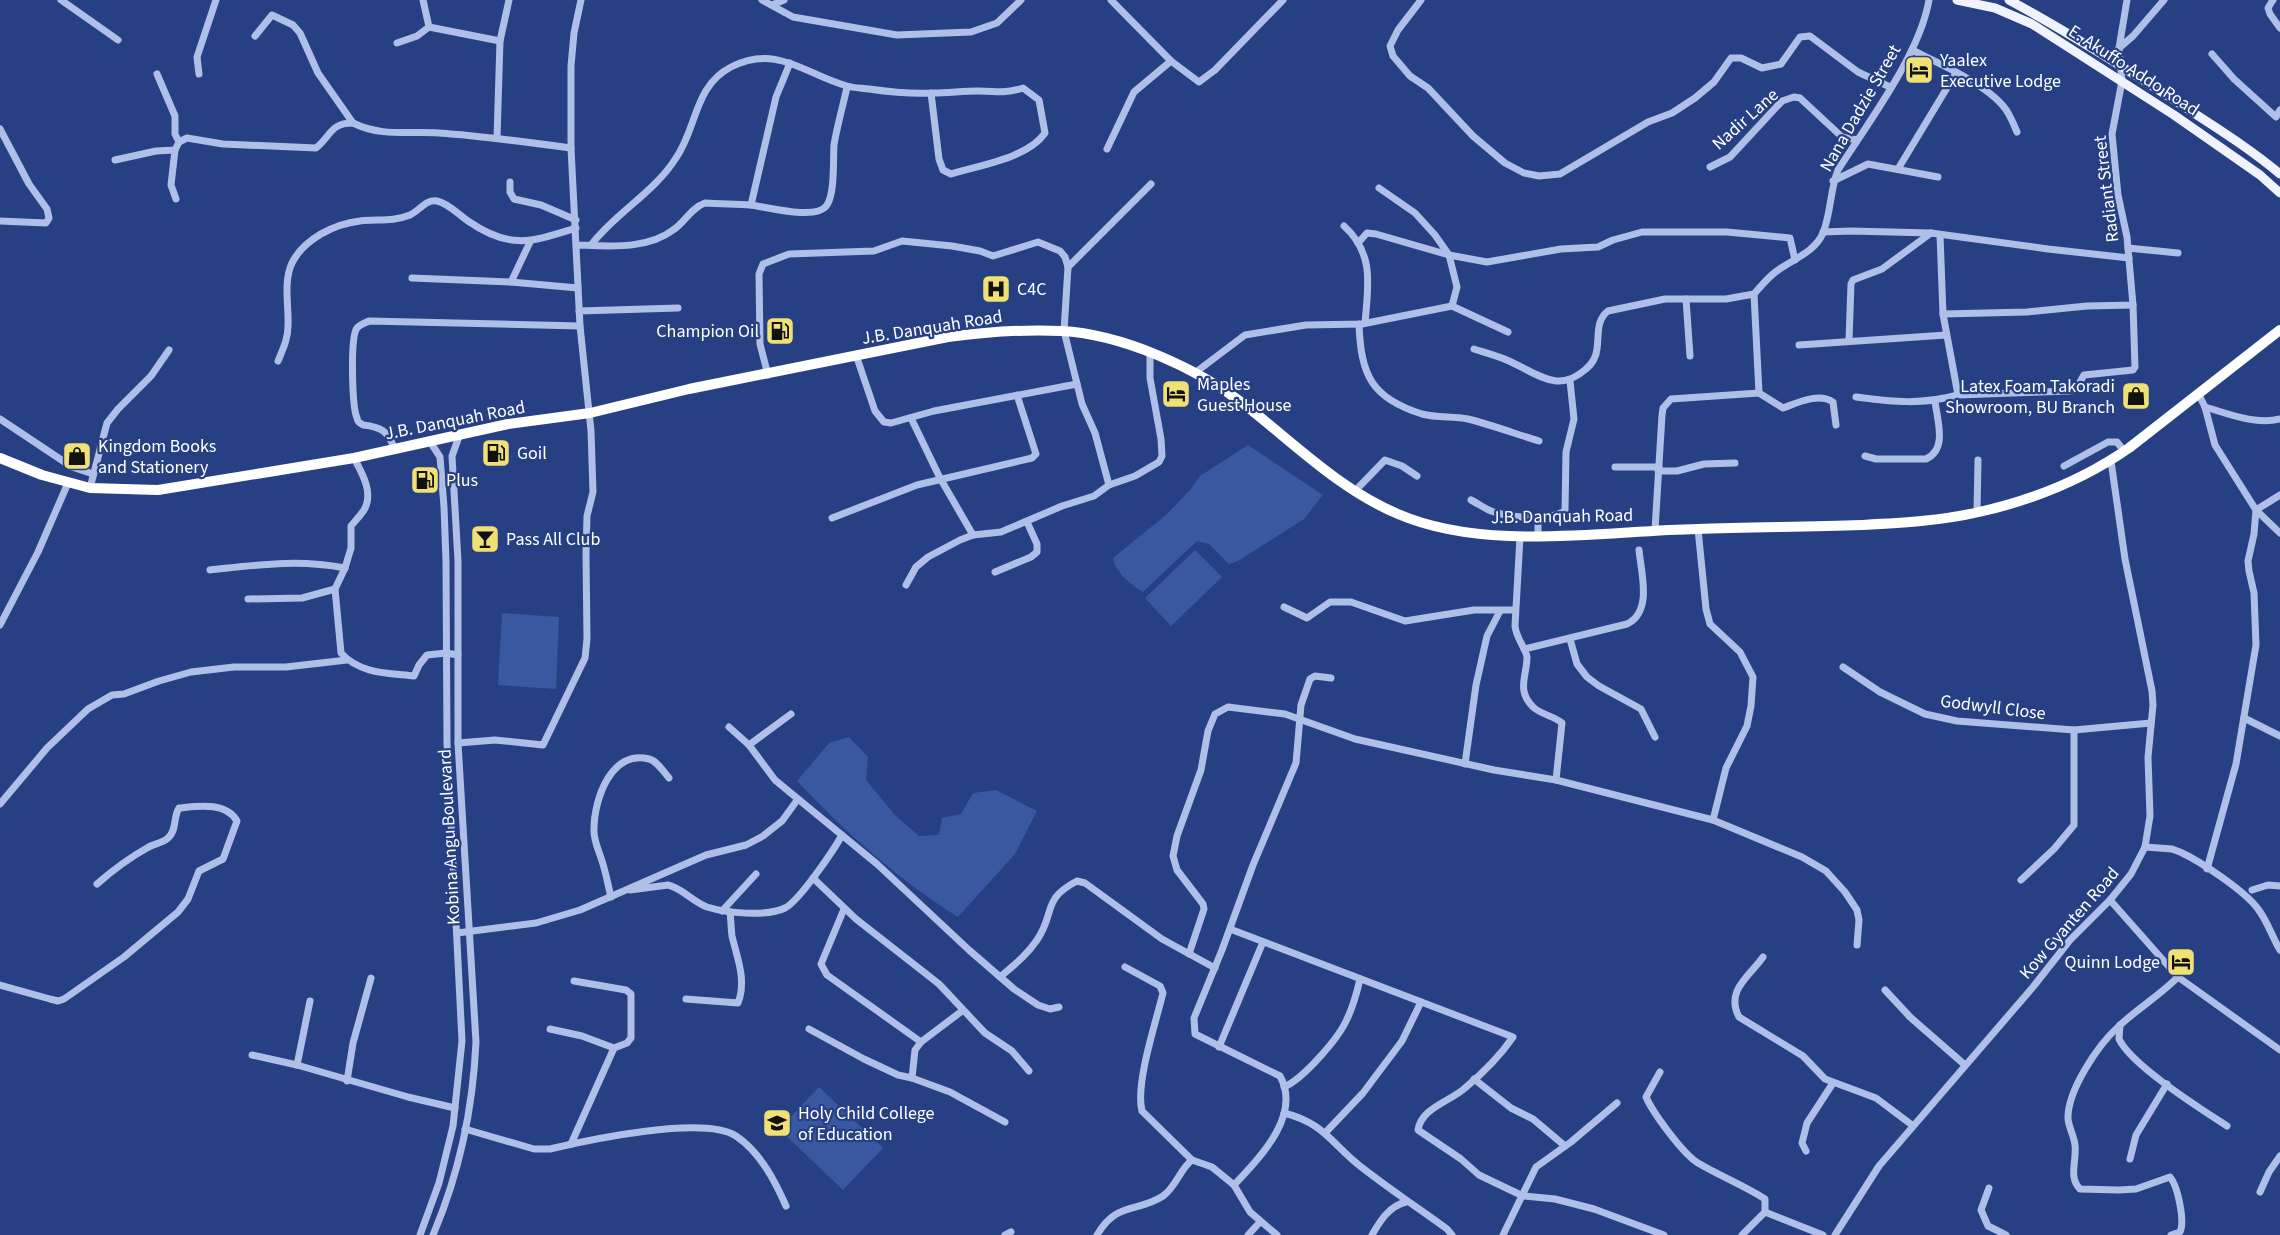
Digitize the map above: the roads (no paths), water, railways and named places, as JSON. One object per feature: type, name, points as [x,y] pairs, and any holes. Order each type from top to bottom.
[{"type":"highway","name":"J.B. Danquah Road","points":[[0,458],[68,483],[90,488],[158,490],[354,458],[508,424],[590,413],[689,389],[768,375],[948,337],[988,332],[1064,331],[1122,343],[1196,372],[1243,403],[1354,492],[1400,515],[1437,527],[1479,534],[1538,537],[1654,530],[1896,523],[1977,513],[2046,494],[2111,461],[2280,330]]},
{"type":"main road","name":"E. Akuffo Addo Road","points":[[1957,0],[1995,8],[2032,24],[2220,147],[2280,193]]},
{"type":"main road","name":"E. Akuffo Addo Road","points":[[2009,0],[2121,66],[2259,156],[2280,174]]},
{"type":"street","points":[[61,0],[117,40]]},
{"type":"street","points":[[199,74],[197,57],[216,0]]},
{"type":"street","points":[[423,0],[429,27]]},
{"type":"street","points":[[496,138],[500,41],[509,0]]},
{"type":"street","points":[[458,743],[488,740],[543,745],[585,658],[588,623],[587,535],[592,492],[590,413],[580,326],[571,148],[571,66],[574,33],[581,0]]},
{"type":"street","points":[[762,0],[793,17],[897,35],[971,32],[997,23],[1014,3],[1021,0]]},
{"type":"street","points":[[772,5],[784,0]]},
{"type":"street","points":[[1111,0],[1172,61],[1199,82],[1215,69],[1283,0]]},
{"type":"street","points":[[1421,0],[1398,30],[1390,46],[1393,56],[1410,76],[1428,88],[1473,136],[1505,163],[1524,173],[1539,176],[1560,174],[1648,122],[1672,113],[1714,82],[1731,58],[1741,58],[1762,68],[1781,64],[1800,38],[1810,36],[1858,72],[1890,87]]},
{"type":"street","name":"Nana Dadzie Street","points":[[1823,232],[1833,181],[1838,170],[1912,50],[1926,17],[1929,0]]},
{"type":"street","name":"Radiant Street","points":[[1958,395],[2070,391],[2076,387],[2084,375],[2133,370],[2135,367],[2129,258],[2118,195],[2112,134],[2122,81],[2119,48],[2127,0]]},
{"type":"street","points":[[2119,48],[2133,36],[2164,0]]},
{"type":"street","points":[[2272,0],[2268,8],[2280,27]]},
{"type":"street","points":[[255,36],[272,15],[293,26],[300,33],[318,74],[353,123]]},
{"type":"street","points":[[397,43],[417,36],[429,27],[500,41]]},
{"type":"street","points":[[1912,50],[1987,91],[2003,105],[2017,132]]},
{"type":"street","points":[[2212,54],[2234,79],[2276,117],[2280,110]]},
{"type":"street","points":[[591,245],[603,229],[666,172],[678,156],[702,94],[714,80],[730,68],[755,59],[775,58],[848,87],[892,92],[1005,93],[1023,88],[1039,100],[1045,133],[1042,138],[1021,153],[951,174],[943,170],[939,159],[931,93]]},
{"type":"street","points":[[1107,149],[1134,92],[1172,61]]},
{"type":"street","points":[[751,205],[776,97],[790,63]]},
{"type":"street","points":[[1898,169],[1956,73]]},
{"type":"street","points":[[157,74],[175,116],[175,134],[179,141]]},
{"type":"street","points":[[577,245],[615,246],[659,239],[674,230],[705,203],[751,205],[787,212],[812,212],[823,209],[828,204],[835,143],[848,87]]},
{"type":"street","name":"Nadir Lane","points":[[1710,167],[1730,157],[1782,101],[1794,97],[1800,98],[1842,137],[1857,140]]},
{"type":"street","points":[[176,199],[171,185],[175,150],[179,141],[187,138],[223,144],[316,148],[325,141],[332,128],[343,123],[353,123],[377,132],[435,133],[496,138],[571,148]]},
{"type":"street","points":[[0,129],[29,184],[47,209],[49,219],[46,223],[0,222]]},
{"type":"street","points":[[115,160],[156,151],[175,150]]},
{"type":"street","points":[[1833,181],[1868,164],[1938,177]]},
{"type":"street","points":[[510,182],[510,192],[514,199],[541,205],[576,220]]},
{"type":"street","points":[[1068,267],[1151,184]]},
{"type":"street","points":[[1379,188],[1416,213],[1449,255],[1456,287],[1452,306]]},
{"type":"street","points":[[278,361],[287,342],[287,275],[293,261],[303,248],[329,230],[360,221],[388,221],[399,218],[434,201],[442,202],[476,227],[498,236],[531,242],[576,228]]},
{"type":"street","points":[[1344,226],[1353,234],[1358,243],[1369,277],[1362,324],[1365,372],[1371,383],[1388,398],[1422,413],[1466,419],[1539,441]]},
{"type":"street","points":[[1358,243],[1367,233],[1376,234],[1449,255],[1486,262],[1561,249],[1598,247],[1642,232],[1690,231],[1790,238],[1795,260]]},
{"type":"street","points":[[1474,348],[1547,379],[1558,382],[1570,381],[1592,364],[1597,354],[1599,321],[1608,311],[1665,299],[1726,299],[1754,294],[1774,273],[1809,250],[1823,232],[1931,233],[2129,258]]},
{"type":"street","points":[[1849,340],[1853,280],[1882,269],[1931,233]]},
{"type":"street","points":[[1856,397],[1913,403],[1935,401],[1958,395],[1943,314],[1940,235]]},
{"type":"street","points":[[511,282],[531,242]]},
{"type":"street","points":[[768,375],[760,344],[759,274],[763,264],[789,254],[874,250],[902,242],[961,248],[993,256],[1038,242],[1060,251],[1068,267],[1064,331],[1082,404],[1095,433],[1109,485]]},
{"type":"street","points":[[2128,248],[2178,254]]},
{"type":"street","points":[[412,278],[511,282],[579,288]]},
{"type":"street","points":[[1754,294],[1759,393]]},
{"type":"street","points":[[1686,299],[1690,356]]},
{"type":"street","points":[[1943,314],[2026,312],[2087,306],[2133,305]]},
{"type":"street","points":[[1196,372],[1245,335],[1306,325],[1362,324],[1452,306],[1508,332]]},
{"type":"street","points":[[579,311],[678,308]]},
{"type":"street","points":[[394,448],[389,435],[375,426],[363,425],[356,416],[352,357],[357,328],[363,324],[369,321],[580,326]]},
{"type":"street","points":[[1799,345],[1946,335]]},
{"type":"street","points":[[90,488],[106,423],[151,376],[169,350]]},
{"type":"street","points":[[906,585],[915,567],[928,557],[960,540],[974,535],[1001,532],[1062,506],[1094,496],[1109,485],[1159,462],[1162,456],[1158,417],[1150,378],[1150,353]]},
{"type":"street","points":[[856,355],[879,418],[891,423],[934,411],[1077,384]]},
{"type":"street","points":[[1471,500],[1492,511],[1538,518],[1565,511],[1566,452],[1574,419],[1570,381]]},
{"type":"street","points":[[1654,530],[1663,408],[1671,399],[1759,393],[1783,408],[1798,400],[1828,398],[1833,402],[1836,425]]},
{"type":"street","points":[[2198,393],[2205,407],[2215,445],[2256,510],[2280,533]]},
{"type":"street","points":[[832,518],[863,507],[894,492],[940,478],[1032,458],[1036,454],[1017,395]]},
{"type":"street","points":[[1865,456],[1876,459],[1926,459],[1932,456],[1939,448],[1940,441],[1935,401]]},
{"type":"street","points":[[2205,407],[2240,418],[2271,421],[2280,419]]},
{"type":"street","points":[[911,418],[940,478],[974,535]]},
{"type":"street","points":[[0,419],[72,467],[93,474]]},
{"type":"street","name":"Kobina Angu Boulevard","points":[[433,1235],[451,1187],[465,1129],[474,1080],[476,1042],[458,743],[458,561],[452,456],[460,434]]},
{"type":"street","name":"Kobina Angu Boulevard","points":[[420,1235],[439,1183],[453,1126],[462,1041],[447,743],[446,561],[440,457],[429,440]]},
{"type":"street","points":[[2064,465],[2108,442],[2116,442],[2124,451]]},
{"type":"street","points":[[440,457],[452,456]]},
{"type":"street","points":[[354,458],[363,475],[367,491],[363,511],[351,526],[351,548],[335,589],[341,653],[347,660],[365,669],[414,676],[421,661],[427,655],[446,653],[458,655]]},
{"type":"street","points":[[1354,492],[1384,460],[1402,466],[1417,476]]},
{"type":"street","points":[[1977,513],[1978,460]]},
{"type":"street","name":"Kow Gyanten Road","points":[[1835,1235],[1879,1166],[2085,924],[2110,900],[2131,874],[2145,847],[2150,816],[2148,757],[2153,705],[2151,680],[2125,559],[2111,461]]},
{"type":"street","points":[[1615,467],[1677,471],[1704,464],[1735,463]]},
{"type":"street","points":[[0,625],[38,552],[68,483]]},
{"type":"street","points":[[2207,869],[2236,764],[2256,645],[2254,593],[2248,561],[2256,510],[2280,495]]},
{"type":"street","points":[[1538,518],[1538,537]]},
{"type":"street","points":[[994,572],[1031,557],[1036,552],[1037,544],[1027,522]]},
{"type":"street","points":[[1698,529],[1706,609],[1710,624],[1740,652],[1753,677],[1747,726],[1726,768],[1713,820]]},
{"type":"street","points":[[1520,537],[1515,610],[1516,636],[1527,658],[1522,682],[1527,699],[1535,710],[1562,723],[1556,780]]},
{"type":"street","points":[[1524,649],[1627,624],[1637,617],[1643,599],[1639,550]]},
{"type":"street","points":[[210,570],[284,562],[319,563],[345,568]]},
{"type":"street","points":[[248,598],[302,598],[335,589]]},
{"type":"street","points":[[1284,607],[1307,618],[1330,602],[1351,602],[1405,621],[1473,610],[1515,610]]},
{"type":"street","points":[[1465,764],[1476,685],[1487,636],[1500,611]]},
{"type":"street","points":[[1570,639],[1581,670],[1599,686],[1641,709],[1655,738]]},
{"type":"street","points":[[0,804],[46,748],[88,709],[112,695],[124,694],[191,672],[234,667],[286,667],[347,660]]},
{"type":"street","name":"Godwyll Close","points":[[1843,667],[1880,692],[1925,714],[1957,722],[2074,730],[2151,723]]},
{"type":"street","points":[[1234,1185],[1264,1151],[1281,1123],[1284,1113],[1284,1087],[1280,1076],[1195,1034],[1194,1018],[1253,865],[1296,763],[1301,705],[1310,679],[1315,676],[1331,678]]},
{"type":"street","points":[[1189,954],[1204,909],[1203,904],[1177,870],[1173,856],[1177,836],[1201,770],[1208,731],[1215,714],[1228,707],[1285,714],[1355,739],[1465,764],[1556,780],[1713,820],[1802,857],[1826,872],[1845,892],[1857,910],[1859,920],[1857,945]]},
{"type":"street","points":[[749,745],[791,714]]},
{"type":"street","points":[[2244,718],[2280,736]]},
{"type":"street","points":[[729,727],[749,745],[775,780],[877,864],[1000,977],[1025,998],[1038,1005],[1050,1009],[1059,1007]]},
{"type":"street","points":[[2021,880],[2054,849],[2074,825],[2074,730]]},
{"type":"street","points":[[611,897],[593,831],[608,778],[618,764],[633,759],[649,759],[656,763],[669,778]]},
{"type":"street","points":[[457,933],[536,923],[580,910],[706,855],[746,845],[763,836],[782,821],[798,799]]},
{"type":"street","points":[[0,985],[50,999],[64,999],[124,957],[178,912],[188,899],[199,872],[223,859],[237,821],[229,811],[223,808],[179,808],[172,835],[167,840],[152,844],[120,864],[98,884]]},
{"type":"street","points":[[626,890],[673,886],[694,902],[726,911],[769,912],[786,908],[813,878],[842,835]]},
{"type":"street","points":[[2145,847],[2172,849],[2189,856],[2253,902],[2264,917],[2280,950]]},
{"type":"street","points":[[726,911],[756,874]]},
{"type":"street","points":[[813,878],[844,909],[939,984],[962,1011],[985,1033],[1012,1051],[1029,1071]]},
{"type":"street","points":[[1000,977],[1025,955],[1036,941],[1057,894],[1064,887],[1077,881],[1085,883],[1162,939],[1215,968]]},
{"type":"street","points":[[2252,890],[2268,885],[2280,886]]},
{"type":"street","points":[[2110,900],[2178,977],[2280,1050]]},
{"type":"street","points":[[844,909],[821,964],[827,975],[921,1042]]},
{"type":"street","points":[[686,999],[738,1003],[741,997],[741,969],[726,911]]},
{"type":"street","points":[[1230,929],[1513,1037],[1493,1064],[1464,1090],[1426,1115],[1419,1124],[1418,1130],[1461,1159],[1479,1175],[1523,1196],[1555,1199],[1594,1209],[1664,1235]]},
{"type":"street","points":[[1219,1047],[1263,942]]},
{"type":"street","points":[[1763,957],[1737,988],[1735,1004],[1739,1017],[1750,1026],[1803,1056],[1821,1075],[1833,1083],[1876,1098],[1912,1125]]},
{"type":"street","points":[[1125,968],[1160,986],[1163,993],[1143,1078],[1140,1104],[1142,1111],[1192,1160],[1212,1167],[1234,1185],[1240,1197],[1260,1222],[1277,1235]]},
{"type":"street","points":[[2171,1235],[2180,1232],[2183,1226],[2175,1183],[2170,1177],[2136,1189],[2119,1191],[2080,1189],[2073,1179],[2076,1147],[2068,1121],[2069,1108],[2083,1074],[2104,1043],[2120,1025],[2163,992],[2178,977]]},
{"type":"street","points":[[347,1081],[353,1042],[371,978]]},
{"type":"street","points":[[1284,1087],[1295,1082],[1320,1057],[1347,1021],[1360,979]]},
{"type":"street","points":[[550,1029],[582,1036],[614,1048],[627,1043],[631,1038],[631,994],[626,990],[574,981]]},
{"type":"street","points":[[1885,990],[1910,1017],[1965,1065]]},
{"type":"street","points":[[297,1065],[310,1001]]},
{"type":"street","points":[[1326,1132],[1363,1093],[1402,1041],[1421,1002]]},
{"type":"street","points":[[912,1078],[915,1050],[921,1042],[962,1011]]},
{"type":"street","points":[[2120,1025],[2119,1039],[2122,1044],[2167,1084],[2227,1126]]},
{"type":"street","points":[[809,1029],[864,1059],[898,1075],[950,1092],[1005,1122]]},
{"type":"street","points":[[571,1144],[614,1048]]},
{"type":"street","points":[[252,1055],[455,1108]]},
{"type":"street","points":[[1660,1072],[1646,1097],[1650,1108],[1676,1141],[1696,1162],[1746,1187],[1764,1199],[1765,1212],[1742,1235]]},
{"type":"street","points":[[1474,1079],[1511,1108],[1533,1119],[1565,1146]]},
{"type":"street","points":[[1806,1151],[1802,1143],[1807,1123],[1833,1083]]},
{"type":"street","points":[[2130,1159],[2136,1135],[2167,1084]]},
{"type":"street","points":[[1503,1235],[1536,1167],[1617,1103]]},
{"type":"street","points":[[1284,1113],[1300,1118],[1326,1132],[1355,1162],[1406,1202],[1448,1229],[1452,1235]]},
{"type":"street","points":[[465,1129],[534,1149],[550,1149],[678,1127],[713,1130],[735,1135],[760,1159],[786,1206]]},
{"type":"street","points":[[2260,1192],[2269,1172],[2280,1156]]},
{"type":"street","points":[[1097,1235],[1116,1213],[1149,1203],[1167,1194],[1192,1160]]},
{"type":"street","points":[[1989,1188],[1981,1210],[1988,1226],[2006,1235]]},
{"type":"street","points":[[1372,1235],[1388,1212],[1396,1205],[1406,1202]]},
{"type":"street","points":[[1765,1212],[1823,1235]]},
{"type":"street","points":[[1248,1235],[1260,1222]]},
{"type":"place","name":"Yaalex Executive Lodge","points":[[1919,70]]},
{"type":"place","name":"C4C","points":[[996,289]]},
{"type":"place","name":"Champion Oil","points":[[780,331]]},
{"type":"place","name":"Maples Guest House","points":[[1176,394]]},
{"type":"place","name":"Latex Foam Takoradi Showroom, BU Branch","points":[[2136,396]]},
{"type":"place","name":"Goil","points":[[496,453]]},
{"type":"place","name":"Kingdom Books and Stationery","points":[[77,456]]},
{"type":"place","name":"Plus","points":[[425,480]]},
{"type":"place","name":"Pass All Club","points":[[485,539]]},
{"type":"place","name":"Quinn Lodge","points":[[2181,962]]},
{"type":"place","name":"Holy Child College of Education","points":[[777,1123]]}]
